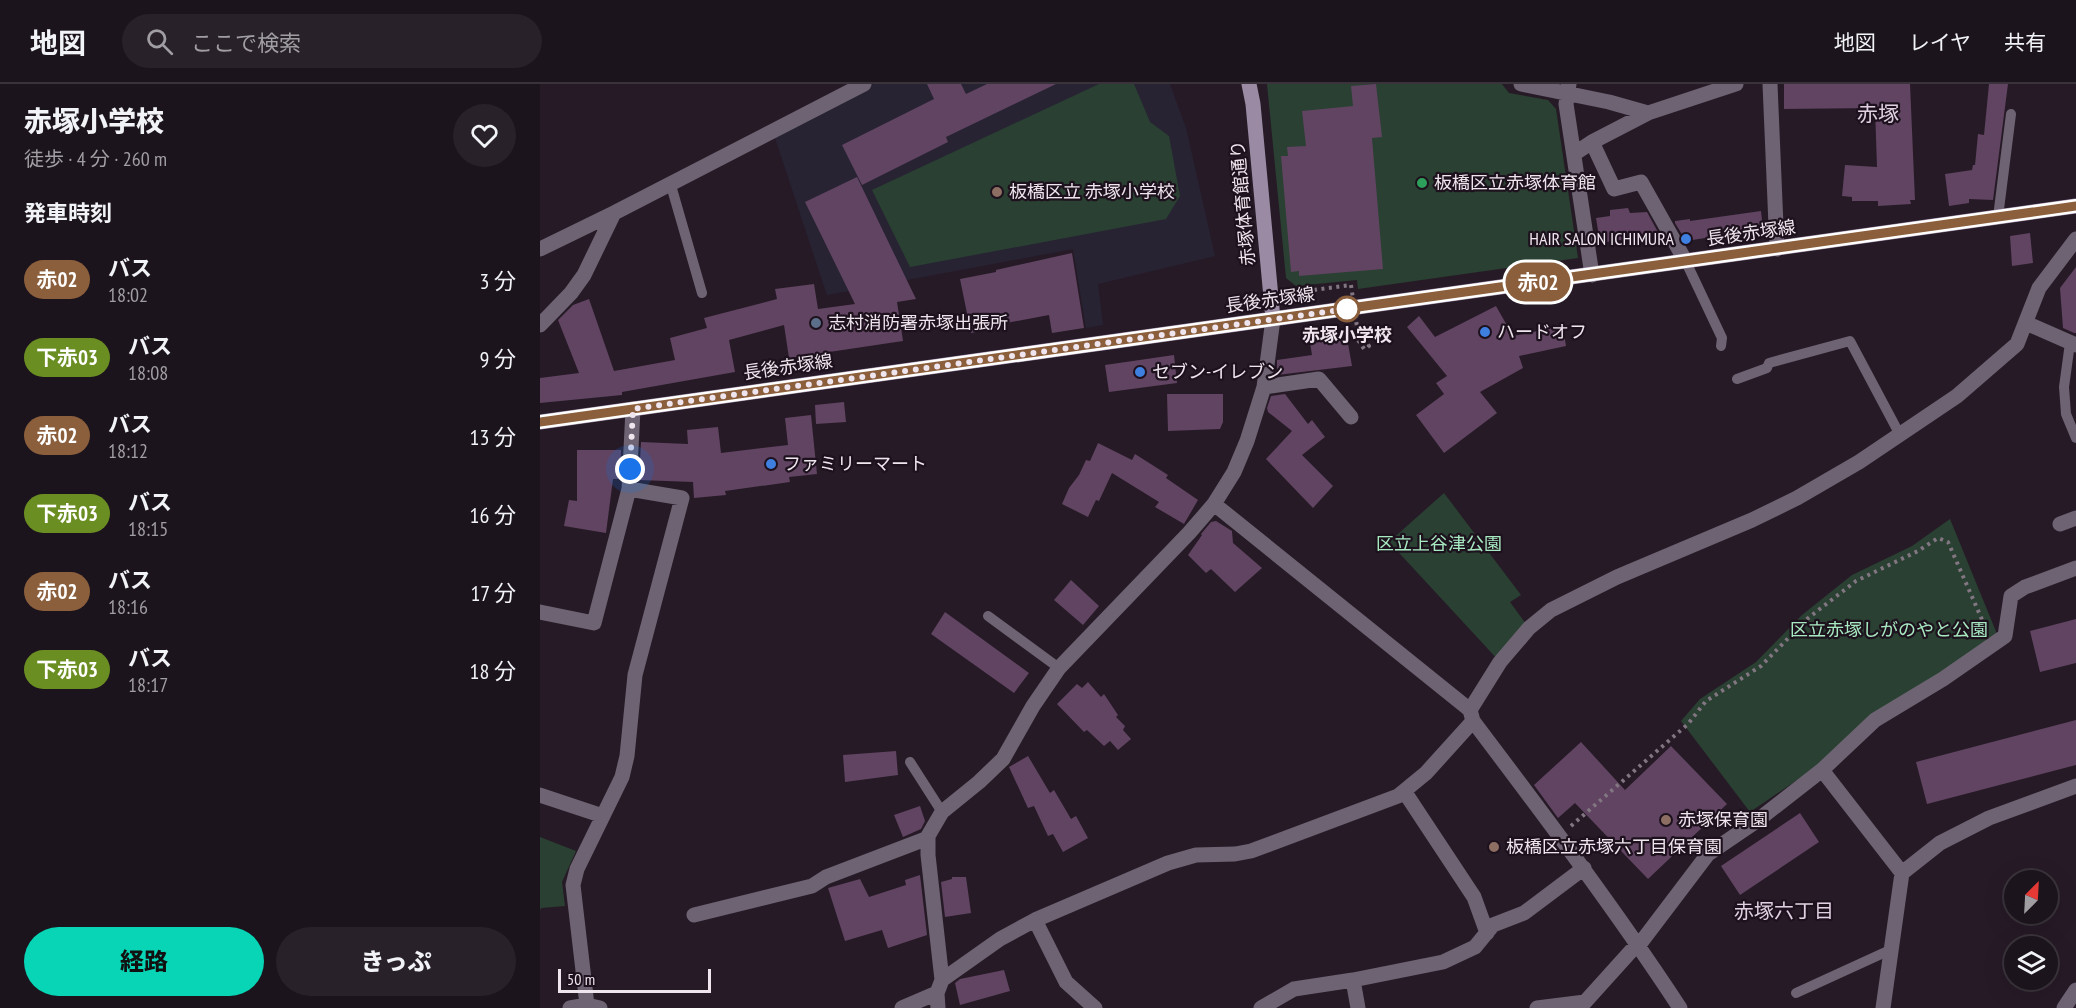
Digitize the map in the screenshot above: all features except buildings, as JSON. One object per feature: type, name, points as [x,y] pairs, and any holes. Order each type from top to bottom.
[{"type":"main road","name":"赤塚体育館通り","points":[[1249,84],[1274,320]]},
{"type":"main road","name":"長後赤塚線","points":[[540,422],[2076,206]]},
{"type":"street","points":[[540,249],[864,84]]},
{"type":"street","points":[[1521,84],[1568,89],[1648,113]]},
{"type":"street","points":[[1574,154],[1648,113],[1736,84]]},
{"type":"street","points":[[1770,84],[1777,249]]},
{"type":"street","points":[[1568,89],[1566,105],[1592,275]]},
{"type":"street","points":[[1592,142],[1614,189],[1641,182],[1686,262]]},
{"type":"street","points":[[540,325],[571,293],[584,275],[614,213]]},
{"type":"street","points":[[902,1008],[939,994],[1000,939],[1035,920],[1168,862],[1196,855],[1235,854],[1251,851],[1398,795],[1426,773],[1472,715],[1500,662],[1529,628],[1551,610],[1617,578],[1752,520],[1859,462],[1957,396],[2017,344],[2043,280],[2076,239]]},
{"type":"street","points":[[939,994],[928,838],[942,812],[1004,759],[1033,706],[1059,668],[1212,507],[1234,472],[1247,441],[1263,387],[1274,320]]},
{"type":"street","points":[[2026,323],[2073,344]]},
{"type":"street","points":[[1263,387],[1319,379],[1351,417]]},
{"type":"street","points":[[540,612],[594,624],[629,489],[633,409]]},
{"type":"street","points":[[570,1008],[594,1006],[573,885],[578,869],[622,777],[627,756],[635,675],[682,498],[629,489]]},
{"type":"street","points":[[1212,507],[1472,715],[1639,945],[1680,1008]]},
{"type":"street","points":[[2060,524],[2076,518]]},
{"type":"street","points":[[1537,1008],[1585,1002],[1639,945],[1708,854],[1822,771],[1875,720],[1943,679],[2005,636],[2011,596],[2025,587],[2076,568]]},
{"type":"street","points":[[1822,771],[1902,873]]},
{"type":"street","points":[[1883,1008],[1902,873],[1940,843],[1989,818],[2076,786]]},
{"type":"street","points":[[1404,791],[1474,897],[1487,933]]},
{"type":"street","points":[[540,795],[603,816]]},
{"type":"street","points":[[694,915],[812,886],[826,877],[928,838]]},
{"type":"street","points":[[1261,1008],[1294,989],[1443,962],[1475,947],[1493,925],[1524,913],[1584,868]]},
{"type":"street","points":[[1035,920],[1066,982],[1095,1008]]},
{"type":"street","points":[[1353,980],[1358,1008]]},
{"type":"street","points":[[2064,1008],[2076,990]]},
{"type":"lane","points":[[1998,217],[2011,114]]},
{"type":"lane","points":[[670,182],[702,293]]},
{"type":"lane","points":[[1686,262],[1722,338],[1721,346]]},
{"type":"lane","points":[[1737,379],[1767,368],[1769,363],[1850,341],[1900,435]]},
{"type":"lane","points":[[2073,344],[2064,387],[2066,414],[2076,438]]},
{"type":"lane","points":[[988,616],[1059,668]]},
{"type":"lane","points":[[910,762],[942,812]]},
{"type":"lane","points":[[1796,993],[1890,950]]},
{"type":"path","points":[[1314,290],[1351,285],[1357,327],[1369,346],[1364,349],[1354,334]]},
{"type":"path","points":[[1559,836],[1688,724],[1706,701],[1761,666],[1807,619],[1856,581],[1918,551],[1938,538],[1948,542],[1993,645]]},
{"type":"shaded area","name":"板橋区立 赤塚小学校","points":[[874,84],[1170,84],[1186,128],[1215,256],[1098,284],[1103,325],[1086,328],[1073,249],[827,295],[774,135]]},
{"type":"green space","points":[[1099,84],[1134,84],[1150,122],[1169,136],[1180,196],[1166,219],[910,267],[872,190]]},
{"type":"green space","name":"板橋区立赤塚体育館","points":[[1267,84],[1502,84],[1509,93],[1548,100],[1556,109],[1578,258],[1358,289],[1357,280],[1296,286],[1286,278]]},
{"type":"green space","name":"区立上谷津公園","points":[[1444,493],[1521,595],[1510,602],[1529,628],[1500,662],[1389,542]]},
{"type":"green space","name":"区立赤塚しがのやと公園","points":[[1950,519],[1997,634],[1819,765],[1750,812],[1681,721],[1700,699],[1756,662],[1802,615],[1852,575],[1912,546]]},
{"type":"green space","points":[[540,837],[576,851],[562,882],[565,906],[541,908],[540,911]]},
{"type":"bus line","name":"赤02","points":[[540,422],[2076,206]]},
{"type":"place","name":"板橋区立赤塚体育館","points":[[1422,183]]},
{"type":"place","name":"板橋区立 赤塚小学校","points":[[997,192]]},
{"type":"place","name":"HAIR SALON ICHIMURA","points":[[1686,239]]},
{"type":"place","name":"赤塚小学校","points":[[1347,309]]},
{"type":"place","name":"志村消防署赤塚出張所","points":[[816,323]]},
{"type":"place","name":"ハードオフ","points":[[1485,332]]},
{"type":"place","name":"セブン-イレブン","points":[[1140,372]]},
{"type":"place","name":"ファミリーマート","points":[[771,464]]},
{"type":"place","name":"赤塚保育園","points":[[1666,820]]},
{"type":"place","name":"板橋区立赤塚六丁目保育園","points":[[1494,847]]},
{"type":"district","name":"赤塚","points":[[1878,114]]},
{"type":"district","name":"赤塚六丁目","points":[[1784,911]]},
{"type":"route","points":[[630,469],[633,409],[1347,309]]}]
